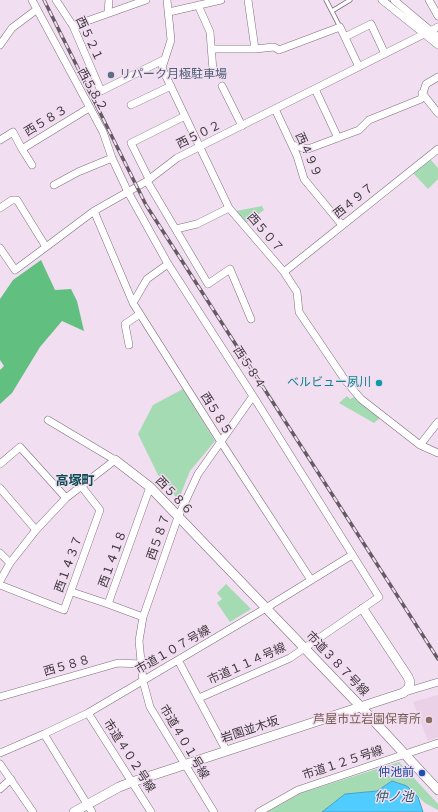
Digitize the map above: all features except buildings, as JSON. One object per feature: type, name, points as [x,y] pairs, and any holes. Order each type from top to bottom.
[{"type":"street","name":"西５８２","points":[[32,0],[36,10],[103,132],[112,158],[128,192]]},
{"type":"street","name":"西５２１","points":[[56,0],[73,26],[101,91],[164,60]]},
{"type":"street","points":[[108,12],[109,0]]},
{"type":"street","points":[[73,26],[108,12],[146,0]]},
{"type":"street","name":"西５０７","points":[[167,0],[171,40],[162,68],[201,146],[229,208],[284,272],[297,292],[299,312],[345,380],[361,399],[420,445],[438,453]]},
{"type":"street","points":[[169,12],[221,0]]},
{"type":"street","points":[[248,0],[255,49]]},
{"type":"street","points":[[382,0],[427,32],[438,37]]},
{"type":"street","points":[[394,0],[427,32],[438,45]]},
{"type":"street","points":[[429,0],[438,16]]},
{"type":"street","points":[[198,5],[210,32],[213,72]]},
{"type":"street","points":[[0,45],[12,28],[36,10]]},
{"type":"street","points":[[345,37],[370,22],[385,54]]},
{"type":"street","points":[[211,49],[255,49],[274,47],[279,50],[340,27],[359,67]]},
{"type":"street","name":"西５０２","points":[[0,248],[15,270],[94,211],[148,180],[177,158],[438,27]]},
{"type":"street","points":[[292,145],[308,149],[359,130],[369,120],[421,99],[426,84],[438,78]]},
{"type":"street","points":[[131,105],[171,86]]},
{"type":"street","points":[[222,86],[242,126]]},
{"type":"street","points":[[315,89],[338,138]]},
{"type":"street","points":[[422,93],[438,113]]},
{"type":"street","name":"西５８３","points":[[0,140],[13,132],[22,149],[89,108]]},
{"type":"street","name":"西４９９","points":[[275,110],[292,145],[304,179],[342,225]]},
{"type":"street","points":[[185,116],[132,143],[148,180],[208,284],[230,269],[251,319]]},
{"type":"street","points":[[22,149],[32,165]]},
{"type":"street","name":"西４９７","points":[[284,272],[438,149]]},
{"type":"street","points":[[54,185],[78,172],[112,158]]},
{"type":"street","name":"西５８４","points":[[128,192],[168,264],[254,396],[352,556],[380,597],[362,609]]},
{"type":"street","points":[[0,208],[12,200],[17,200],[46,246]]},
{"type":"street","points":[[176,229],[197,224],[229,208]]},
{"type":"street","name":"西５８５","points":[[94,211],[133,303],[311,580]]},
{"type":"street","points":[[133,303],[147,279],[168,264]]},
{"type":"street","points":[[129,345],[126,324],[140,314]]},
{"type":"street","name":"西５８７","points":[[143,681],[139,641],[143,617],[178,517],[198,474],[254,396]]},
{"type":"street","name":"西５８６","points":[[48,420],[115,460],[150,487],[266,608]]},
{"type":"street","points":[[420,445],[438,422]]},
{"type":"street","points":[[0,464],[20,446],[66,498]]},
{"type":"street","points":[[0,581],[10,563],[36,530],[66,498],[115,460]]},
{"type":"street","name":"西１４３７","points":[[0,585],[64,610],[72,592],[100,510],[82,487]]},
{"type":"street","name":"西１４１８","points":[[143,617],[108,604],[150,487]]},
{"type":"street","points":[[0,488],[36,530]]},
{"type":"street","points":[[0,553],[10,563]]},
{"type":"street","name":"市道１０７号線","points":[[0,753],[88,713],[352,556]]},
{"type":"street","points":[[72,592],[108,604]]},
{"type":"street","name":"市道３８７号線","points":[[266,608],[438,790]]},
{"type":"street","points":[[362,609],[408,677],[410,682],[409,688],[403,693]]},
{"type":"street","name":"市道１１４号線","points":[[199,698],[290,658],[362,609]]},
{"type":"street","points":[[178,660],[226,750]]},
{"type":"street","name":"西５８８","points":[[0,697],[118,663],[141,664]]},
{"type":"street","name":"市道４０１号線","points":[[143,681],[150,708],[214,812]]},
{"type":"street","name":"岩園並木坂","points":[[74,812],[132,782],[226,750],[438,682]]},
{"type":"street","name":"市道４０２号線","points":[[88,713],[151,812]]},
{"type":"street","points":[[44,734],[92,812]]},
{"type":"street","name":"市道１２５号線","points":[[259,812],[298,790],[438,743]]},
{"type":"street","points":[[0,764],[33,812]]},
{"type":"street","points":[[0,789],[11,779]]},
{"type":"lane","points":[[326,0],[340,27]]},
{"type":"lane","points":[[332,11],[350,0]]},
{"type":"shaded area","name":"芦屋市立岩園保育所","points":[[438,695],[438,737],[428,741],[413,702]]},
{"type":"green space","points":[[430,159],[438,168],[438,179],[428,189],[413,173]]},
{"type":"green space","points":[[262,206],[264,210],[246,223],[236,211]]},
{"type":"green space","points":[[41,260],[55,290],[71,289],[77,301],[84,331],[62,321],[40,347],[12,393],[0,404],[0,370],[4,366],[0,360],[0,299],[13,280]]},
{"type":"green space","points":[[183,389],[215,441],[190,471],[178,501],[169,486],[158,475],[138,434],[153,405]]},
{"type":"green space","points":[[347,396],[350,399],[354,397],[380,418],[374,423],[339,403]]},
{"type":"green space","points":[[226,584],[251,609],[230,622],[217,603],[222,599],[217,593]]},
{"type":"green space","points":[[399,762],[438,804],[438,810],[425,803],[407,786],[392,781],[377,791],[345,794],[322,812],[267,812],[301,793]]},
{"type":"water","name":"仲ノ池","points":[[392,781],[407,786],[418,797],[423,812],[322,812],[345,794],[377,791]]},
{"type":"railway","points":[[44,0],[146,205],[438,659]]},
{"type":"place","name":"リパーク月極駐車場","points":[[111,75]]},
{"type":"place","name":"ベルビュー夙川","points":[[379,383]]},
{"type":"place","name":"芦屋市立岩園保育所","points":[[429,720]]},
{"type":"place","name":"仲池前","points":[[422,773]]},
{"type":"district","name":"高塚町","points":[[75,481]]}]
